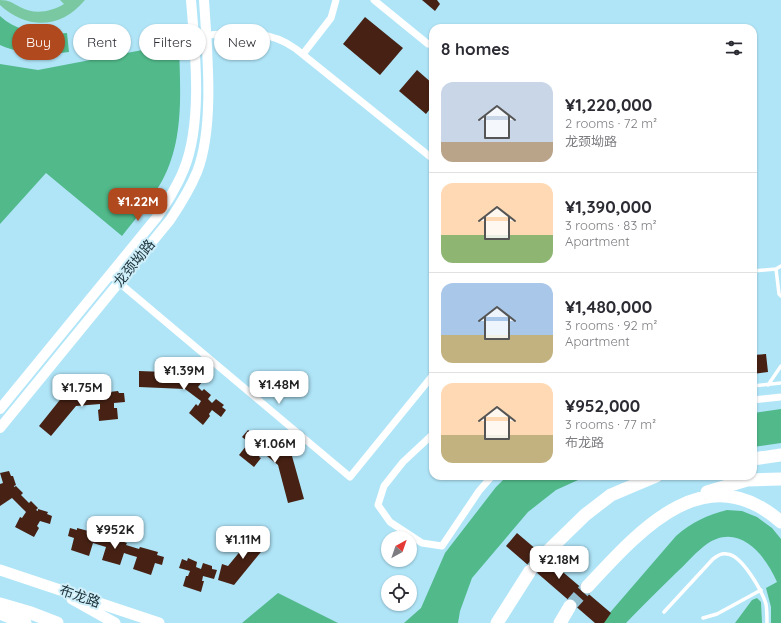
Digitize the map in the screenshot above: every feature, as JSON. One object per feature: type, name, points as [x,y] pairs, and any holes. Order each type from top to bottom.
[{"type":"highway","points":[[757,459],[781,455]]},
{"type":"highway","points":[[757,461],[781,464]]},
{"type":"highway","points":[[757,479],[781,478]]},
{"type":"highway","points":[[547,552],[585,514],[612,496],[647,480]]},
{"type":"highway","points":[[587,587],[656,520],[689,501],[714,489],[747,480]]},
{"type":"highway","points":[[689,501],[704,496],[719,495],[736,497],[752,502],[781,522]]},
{"type":"highway","points":[[497,623],[506,606],[530,571]]},
{"type":"highway","points":[[0,604],[31,613],[57,623]]},
{"type":"highway","points":[[502,623],[506,606]]},
{"type":"highway","points":[[560,623],[570,606]]},
{"type":"highway","points":[[0,613],[25,623]]},
{"type":"main road","name":"龙颈坳路","points":[[192,0],[193,24]]},
{"type":"main road","name":"龙颈坳路","points":[[204,0],[205,24]]},
{"type":"main road","name":"龙颈坳路","points":[[0,428],[119,282],[180,204],[197,171],[206,136],[208,114],[206,35]]},
{"type":"main road","name":"龙颈坳路","points":[[0,409],[157,217],[176,187],[184,168],[193,133],[195,111],[194,60]]},
{"type":"main road","name":"布龙路","points":[[0,570],[159,623]]},
{"type":"main road","points":[[38,582],[115,623]]},
{"type":"street","points":[[303,54],[331,18],[336,0]]},
{"type":"street","points":[[374,0],[428,44]]},
{"type":"street","points":[[206,35],[251,32],[267,34],[282,40],[303,54],[429,156]]},
{"type":"street","points":[[110,275],[350,477],[429,380]]},
{"type":"street","points":[[757,400],[781,397]]},
{"type":"street","points":[[429,438],[403,462],[384,486],[378,505],[390,522],[422,543],[442,546],[479,491],[489,480]]},
{"type":"lane","points":[[757,271],[776,269],[781,266]]},
{"type":"lane","points":[[776,269],[779,294],[781,296]]},
{"type":"lane","points":[[768,385],[781,366]]},
{"type":"lane","points":[[757,386],[781,383]]},
{"type":"lane","points":[[664,612],[713,559],[720,554],[728,553],[737,558],[761,590],[766,606],[767,623]]},
{"type":"lane","points":[[703,618],[717,614],[761,590]]},
{"type":"green space","points":[[0,0],[9,1],[31,11],[42,12],[54,9],[64,4],[60,0],[85,0],[76,10],[65,17],[44,23],[21,19],[0,5]]},
{"type":"green space","points":[[0,16],[12,24],[12,49],[0,45]]},
{"type":"green space","points":[[65,33],[67,33],[69,52],[65,52]]},
{"type":"green space","points":[[139,51],[139,60],[179,60],[180,114],[174,148],[162,181],[143,209],[122,236],[46,173],[0,224],[0,64],[38,70],[90,60],[131,60],[131,52]]},
{"type":"green space","points":[[781,409],[781,443],[757,446],[757,412]]},
{"type":"green space","points":[[503,480],[578,480],[556,490],[528,512],[472,578],[460,611],[458,623],[404,623],[421,608],[445,553]]},
{"type":"green space","points":[[727,510],[742,511],[757,517],[772,528],[781,539],[781,623],[771,623],[771,607],[766,588],[777,582],[765,560],[748,543],[737,538],[727,537],[715,540],[699,550],[626,623],[601,623],[676,536],[700,520]]},
{"type":"green space","points":[[278,593],[338,623],[242,623]]},
{"type":"green space","points":[[757,598],[761,602],[762,623],[735,623],[752,600]]},
{"type":"building","points":[[422,0],[437,0],[440,4],[435,11]]},
{"type":"building","points":[[365,17],[403,48],[380,75],[343,44]]},
{"type":"building","points":[[417,70],[429,80],[429,110],[426,114],[399,91]]},
{"type":"building","points":[[766,354],[768,372],[757,373],[757,355]]},
{"type":"building","points":[[139,371],[191,373],[202,382],[198,387],[202,391],[204,389],[211,395],[208,399],[212,403],[216,399],[224,405],[222,407],[226,410],[221,417],[212,410],[209,414],[210,416],[203,425],[189,413],[196,404],[198,406],[201,401],[185,389],[139,387]]},
{"type":"building","points":[[87,389],[88,396],[93,396],[93,393],[103,392],[103,398],[109,397],[109,392],[118,391],[119,393],[124,393],[125,402],[114,403],[114,408],[117,408],[118,419],[99,421],[98,410],[100,409],[100,404],[76,406],[51,436],[39,426],[67,391]]},
{"type":"building","points":[[248,430],[252,433],[254,431],[262,437],[258,442],[263,445],[266,441],[274,447],[273,449],[277,452],[281,447],[292,456],[304,499],[288,503],[278,465],[262,452],[259,457],[261,458],[254,467],[239,455],[246,446],[248,448],[251,444],[242,437]]},
{"type":"building","points":[[9,471],[11,476],[13,476],[16,485],[14,487],[16,486],[23,493],[21,495],[29,503],[31,501],[38,508],[36,510],[38,511],[38,509],[48,512],[47,514],[52,516],[50,524],[40,521],[37,526],[39,528],[34,537],[15,527],[20,517],[22,518],[26,512],[12,498],[0,506],[0,484],[3,483],[0,473]]},
{"type":"building","points":[[70,528],[77,530],[77,528],[96,533],[95,536],[108,540],[109,537],[139,549],[140,547],[158,552],[157,555],[164,557],[162,565],[155,563],[151,575],[133,569],[137,557],[124,553],[120,565],[102,560],[106,547],[93,543],[89,556],[71,550],[74,538],[68,536]]},
{"type":"building","points":[[256,532],[269,542],[234,585],[218,580],[222,564],[228,566]]},
{"type":"building","points":[[517,533],[611,613],[604,623],[595,623],[506,546]]},
{"type":"building","points":[[188,558],[197,562],[196,567],[201,569],[203,563],[212,566],[212,569],[217,570],[214,579],[203,576],[202,581],[204,581],[201,592],[183,586],[186,576],[188,576],[190,571],[179,568],[182,559],[187,561]]},
{"type":"tunnel","points":[[530,571],[547,552]]},
{"type":"tunnel","points":[[570,606],[587,587]]}]
